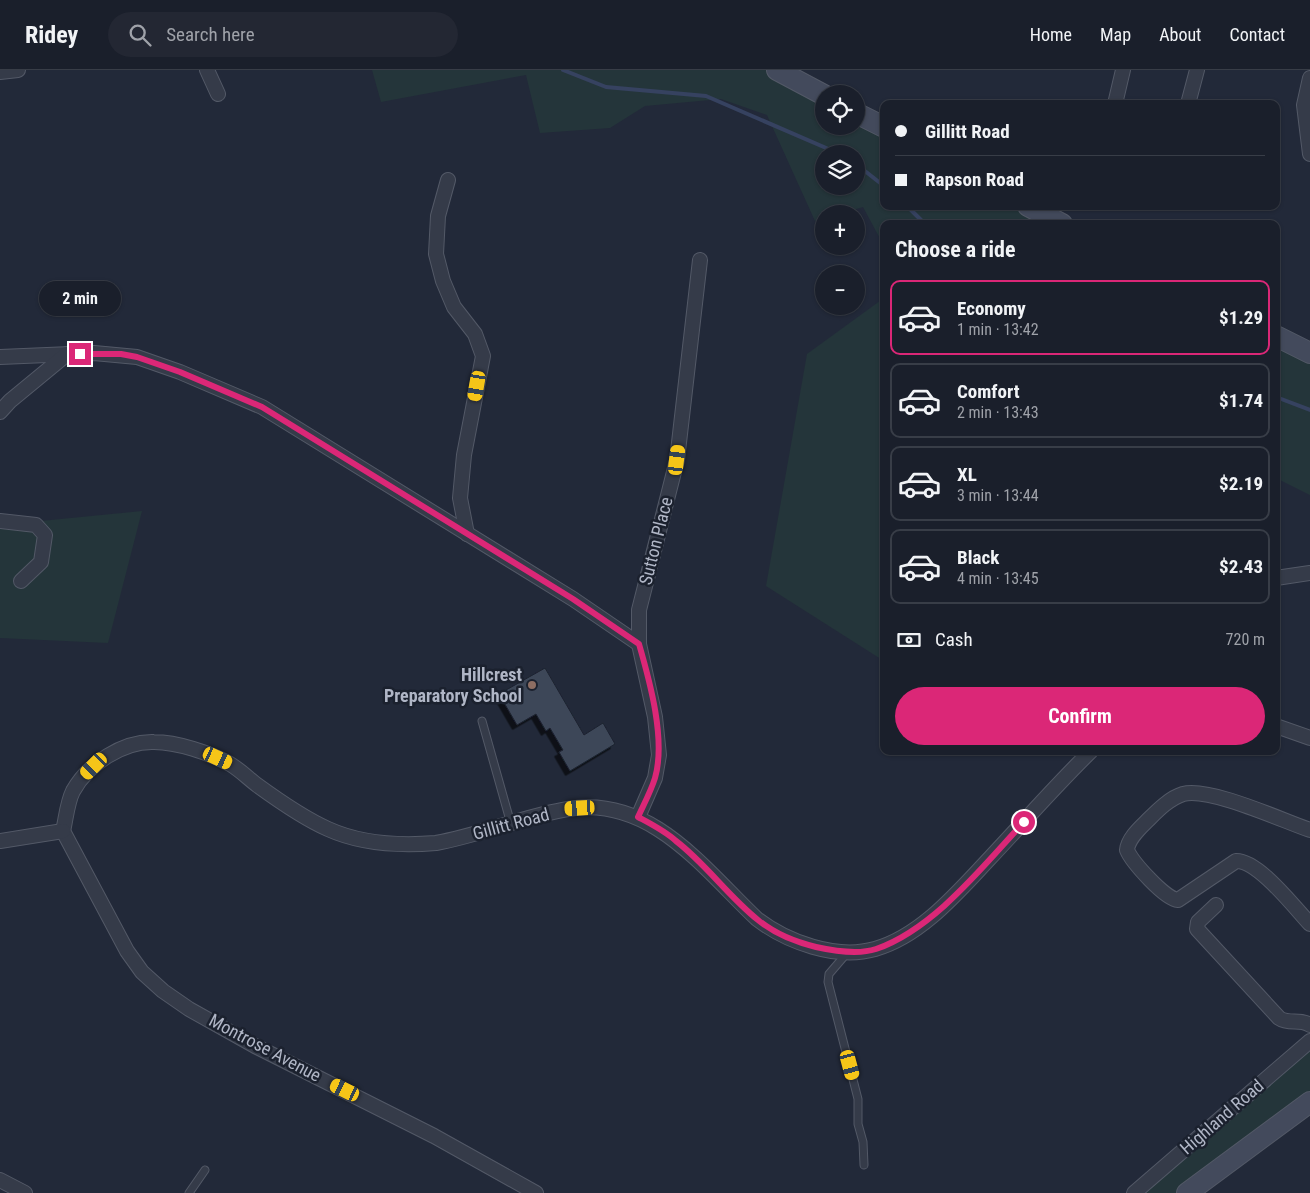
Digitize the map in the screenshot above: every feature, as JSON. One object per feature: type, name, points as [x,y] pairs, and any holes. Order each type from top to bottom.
[{"type":"main road","points":[[777,70],[815,90]]},
{"type":"main road","points":[[865,117],[880,125]]},
{"type":"main road","points":[[1036,210],[1054,220]]},
{"type":"main road","points":[[1280,338],[1310,354]]},
{"type":"main road","points":[[1187,1193],[1310,1102]]},
{"type":"street","points":[[0,72],[18,70]]},
{"type":"street","points":[[207,70],[218,94]]},
{"type":"street","points":[[1116,100],[1123,70]]},
{"type":"street","points":[[1189,100],[1197,70]]},
{"type":"street","points":[[1310,78],[1304,105],[1310,154]]},
{"type":"street","points":[[448,180],[438,216],[436,254],[443,281],[454,307],[475,334],[483,356],[464,455],[460,498],[467,534]]},
{"type":"street","name":"Sutton Place","points":[[638,817],[655,778],[658,755],[655,717],[639,644],[639,610],[677,460],[700,260]]},
{"type":"street","points":[[0,412],[10,401],[67,354]]},
{"type":"street","points":[[0,357],[121,354],[137,357],[180,372],[262,407],[387,482],[573,599],[639,644]]},
{"type":"street","points":[[0,521],[36,525],[45,535],[41,562],[21,582]]},
{"type":"street","points":[[1280,577],[1310,573]]},
{"type":"street","points":[[1280,727],[1310,738]]},
{"type":"street","name":"Gillitt Road","points":[[63,831],[73,792],[94,766],[106,756],[119,750],[154,742],[204,752],[231,765],[304,816],[334,832],[362,840],[416,844],[436,843],[576,808],[607,809],[638,817],[676,841],[751,914],[770,929],[803,944],[849,951],[874,949],[902,938],[925,922],[975,874],[1087,755]]},
{"type":"street","points":[[1310,830],[1216,797],[1189,793],[1175,798],[1150,818],[1129,842],[1128,850],[1130,855],[1167,896],[1174,900],[1189,894],[1236,862],[1245,862],[1267,879],[1310,924]]},
{"type":"street","points":[[0,841],[63,831]]},
{"type":"street","name":"Montrose Avenue","points":[[63,831],[127,951],[142,972],[163,991],[189,1009],[255,1046],[434,1136],[536,1193]]},
{"type":"street","points":[[1216,905],[1198,922],[1198,929],[1279,1018],[1286,1023],[1304,1021],[1310,1025]]},
{"type":"street","name":"Highland Road","points":[[1134,1193],[1310,1041]]},
{"type":"street","points":[[0,1180],[25,1193]]},
{"type":"lane","points":[[482,720],[511,824]]},
{"type":"lane","points":[[849,951],[828,974],[828,982],[858,1099],[858,1124],[863,1142],[864,1165]]},
{"type":"lane","points":[[189,1193],[206,1170]]},
{"type":"shaded area","points":[[372,70],[777,70],[815,90],[815,135],[865,135],[865,118],[880,125],[880,210],[1036,210],[1054,220],[880,220],[880,239],[865,211],[865,205],[815,205],[815,221],[767,115],[721,99],[645,106],[610,128],[540,133],[526,75],[381,102]]},
{"type":"shaded area","points":[[880,301],[880,658],[766,586],[807,354],[861,315],[865,315],[865,312]]},
{"type":"shaded area","points":[[1280,338],[1310,353],[1310,495],[1280,480]]},
{"type":"shaded area","points":[[142,511],[108,643],[0,638],[0,525]]},
{"type":"shaded area","points":[[1310,1041],[1310,1102],[1187,1193],[1134,1193]]},
{"type":"building","points":[[545,668],[584,735],[603,723],[615,744],[570,771],[559,752],[563,750],[550,728],[546,731],[536,714],[517,725],[499,694]]},
{"type":"waterway","points":[[563,70],[606,87],[706,96],[819,145]]},
{"type":"waterway","points":[[865,171],[880,183]]},
{"type":"waterway","points":[[911,210],[921,220]]},
{"type":"waterway","points":[[1280,399],[1310,410]]},
{"type":"place","name":"Hillcrest Preparatory School","points":[[532,685]]},
{"type":"route","points":[[80,354],[121,354],[137,357],[180,372],[262,407],[387,482],[573,599],[639,644],[645,664],[655,717],[658,739],[658,766],[648,796],[638,817],[676,841],[757,919],[782,935],[803,944],[827,950],[849,951],[874,949],[902,938],[925,922],[954,895],[1024,822]]}]
